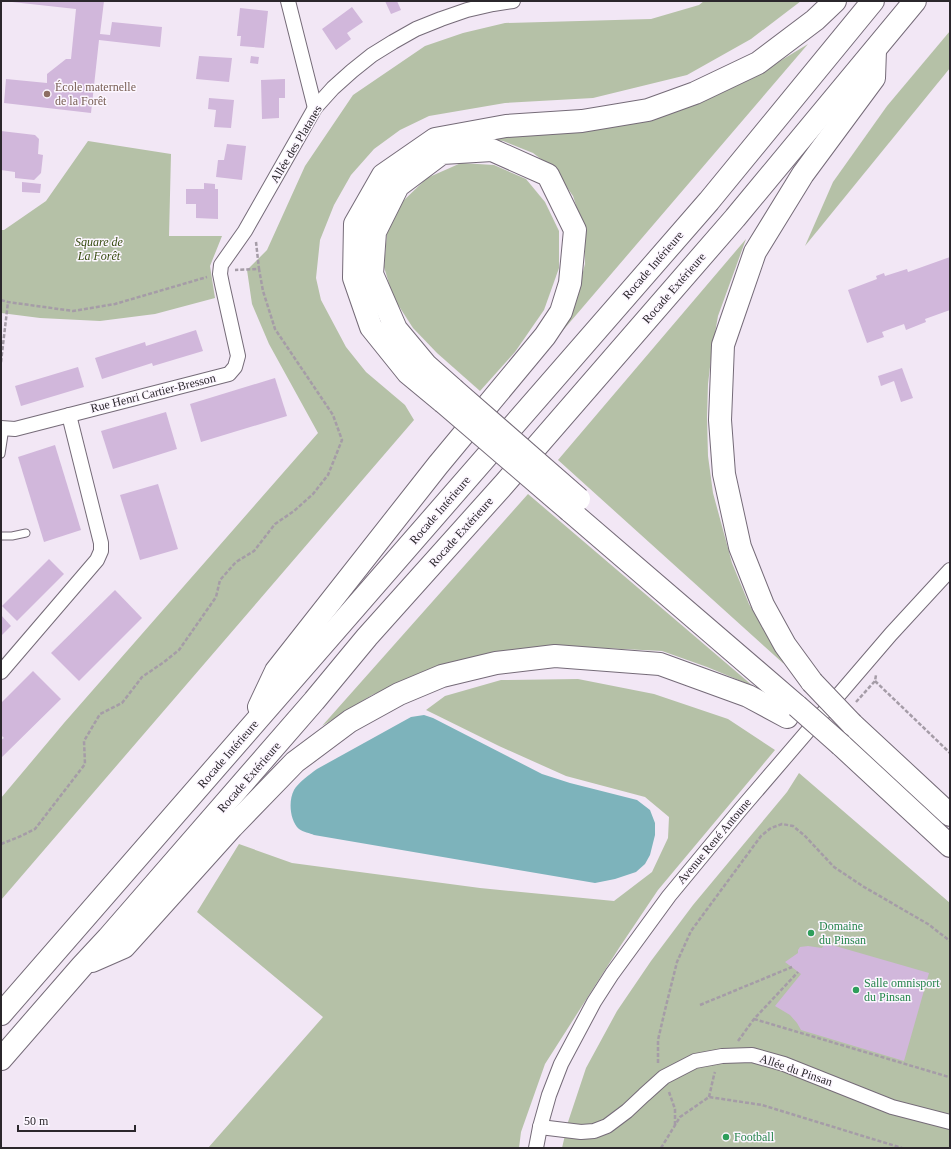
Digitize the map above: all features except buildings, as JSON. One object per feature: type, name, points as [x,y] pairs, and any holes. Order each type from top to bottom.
[{"type":"highway","points":[[835,1],[815,20],[758,63],[695,93],[648,110],[582,121],[506,126],[435,139],[383,175],[355,224],[354,278],[371,328],[408,372],[448,396],[800,700],[844,739],[943,839]]},
{"type":"highway","name":"Rocade Intérieure","points":[[1,1014],[709,201],[874,1]]},
{"type":"highway","name":"Rocade Extérieure","points":[[1,1059],[725,230],[915,1]]},
{"type":"highway","points":[[875,50],[874,78],[803,174],[755,252],[724,345],[720,420],[724,474],[740,547],[762,605],[785,645],[800,700],[844,739],[950,815]]},
{"type":"highway","points":[[248,732],[276,671],[438,465],[545,336],[561,312],[570,283],[575,230],[548,175],[492,150],[442,154],[398,186],[375,232],[372,274],[396,329],[426,365],[448,396]]},
{"type":"highway","points":[[82,966],[124,947],[232,827],[295,762],[350,721],[399,694],[442,676],[496,663],[555,656],[660,664],[748,696],[800,700]]},
{"type":"street","points":[[288,1],[315,108]]},
{"type":"street","name":"Allée des Platanes","points":[[220,274],[222,265],[245,231],[315,108],[333,88],[372,55],[410,32],[467,10],[513,1]]},
{"type":"street","name":"Rue Henri Cartier-Bresson","points":[[3,428],[14,429],[229,374],[235,367],[238,356],[220,274]]},
{"type":"street","points":[[1,672],[97,560],[101,551],[68,415]]},
{"type":"street","name":"Avenue René Antoune","points":[[536,1148],[549,1095],[561,1064],[594,1002],[612,974],[669,896],[740,810],[876,652],[950,570]]},
{"type":"street","name":"Allée du Pinsan","points":[[540,1127],[581,1132],[594,1131],[607,1126],[627,1111],[662,1079],[695,1061],[726,1056],[752,1055],[784,1064],[892,1107],[950,1122]]},
{"type":"lane","points":[[1,454],[3,428]]},
{"type":"lane","points":[[1,536],[12,536],[26,533]]},
{"type":"path","points":[[1,300],[73,310],[115,304],[208,276],[237,269],[259,269],[275,329],[333,415],[342,440],[328,475],[313,494],[294,511],[275,524],[254,551],[236,562],[220,580],[216,597],[179,650],[142,677],[122,703],[100,714],[84,741],[85,764],[35,829],[1,844]]},
{"type":"path","points":[[1,362],[8,302]]},
{"type":"path","points":[[855,703],[875,681],[950,754]]},
{"type":"path","points":[[674,1126],[675,1110],[667,1086],[658,1069],[658,1040],[677,962],[691,931],[761,836],[771,828],[782,824],[792,826],[805,836],[834,868],[928,924],[950,941]]},
{"type":"path","points":[[700,1006],[792,967]]},
{"type":"path","points":[[661,1148],[680,1117],[709,1097],[714,1074],[726,1056],[754,1019],[798,972]]},
{"type":"path","points":[[754,1019],[949,1077]]},
{"type":"path","points":[[709,1097],[762,1105],[902,1148]]},
{"type":"green space","points":[[704,1],[801,1],[751,39],[687,75],[593,98],[505,103],[429,116],[400,130],[374,149],[351,175],[334,205],[320,240],[316,278],[321,300],[346,347],[366,372],[405,405],[414,420],[1,900],[1,798],[64,723],[318,433],[269,344],[252,304],[247,270],[267,250],[305,166],[353,95],[425,46],[463,33],[505,23],[651,19],[699,5]]},
{"type":"green space","points":[[950,31],[950,68],[805,246],[833,182],[887,106]]},
{"type":"green space","points":[[808,44],[547,349],[575,302],[585,264],[584,230],[573,196],[554,169],[533,153],[503,141],[483,138],[754,77]]},
{"type":"green space","name":"Square de La Forêt","points":[[88,141],[171,154],[169,236],[222,236],[210,266],[215,298],[155,314],[100,321],[40,318],[1,313],[1,230],[4,230],[46,201]]},
{"type":"green space","points":[[461,163],[494,165],[526,179],[545,202],[559,231],[559,268],[544,310],[515,352],[480,391],[437,353],[413,328],[393,297],[384,267],[387,233],[401,203],[427,178]]},
{"type":"green space","points":[[746,239],[718,316],[712,350],[708,384],[708,456],[713,493],[732,563],[749,604],[784,664],[558,460]]},
{"type":"green space","points":[[528,494],[753,686],[707,667],[662,651],[563,646],[515,650],[464,660],[413,678],[372,695],[322,726]]},
{"type":"green space","points":[[578,679],[654,694],[728,719],[775,750],[658,890],[619,948],[545,1064],[521,1132],[519,1148],[208,1148],[323,1017],[197,912],[239,844],[292,863],[480,888],[614,901],[652,872],[668,838],[669,817],[645,797],[566,776],[499,746],[426,710],[445,696],[501,680]]},
{"type":"green space","name":"Domaine du Pinsan","points":[[799,773],[950,903],[950,1148],[562,1148],[568,1122],[586,1068],[617,1011],[651,961],[693,905],[787,792]]},
{"type":"water","points":[[424,715],[433,718],[542,774],[570,783],[637,800],[650,810],[655,823],[655,835],[650,855],[645,864],[636,872],[615,879],[595,883],[314,835],[299,829],[292,816],[291,800],[294,790],[301,782],[317,769],[411,717]]},
{"type":"place","name":"École maternelle de la Forêt","points":[[47,94]]},
{"type":"place","name":"Domaine du Pinsan","points":[[811,933]]},
{"type":"place","name":"Salle omnisport du Pinsan","points":[[856,990]]},
{"type":"place","name":"Football","points":[[726,1137]]}]
